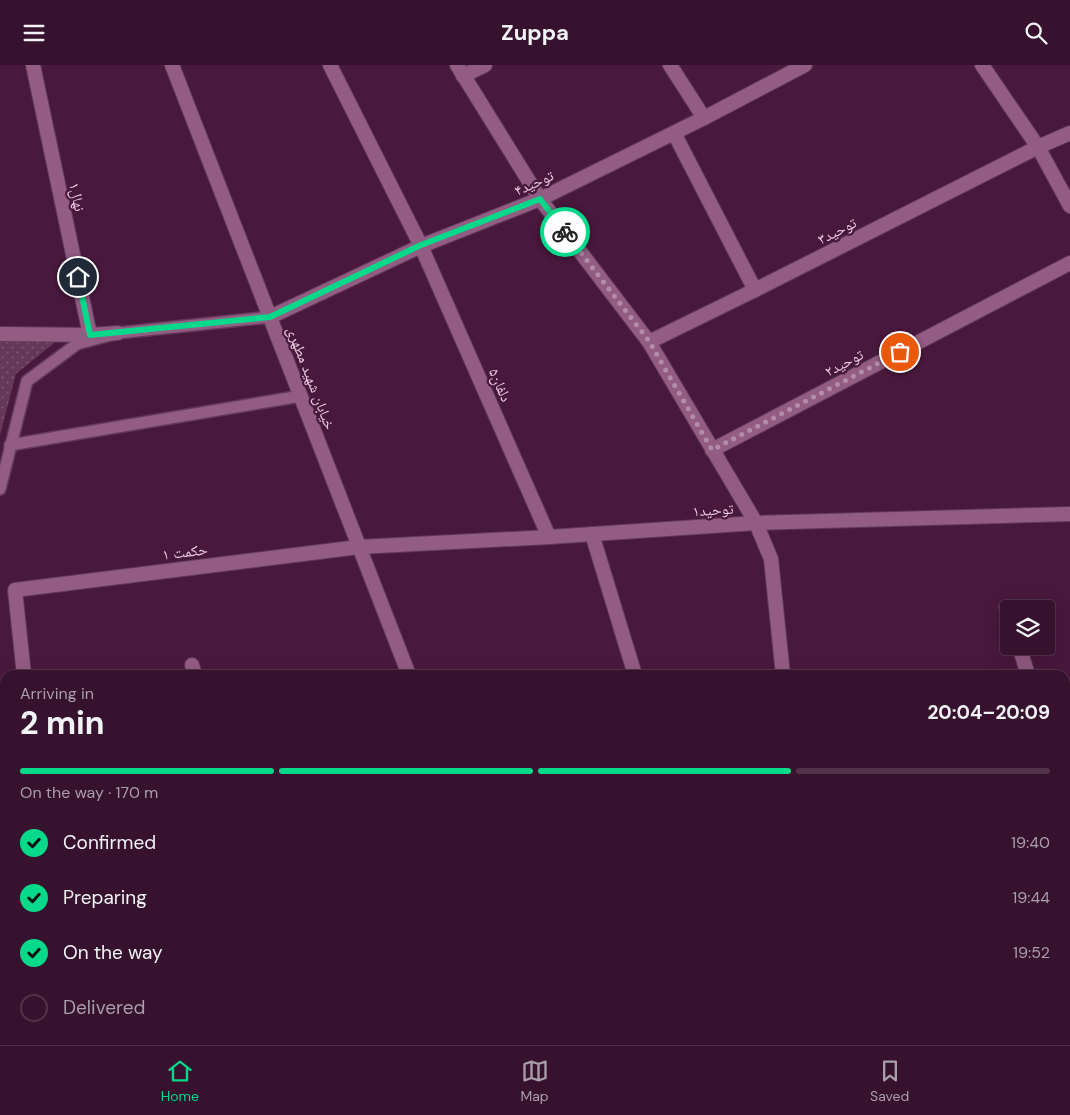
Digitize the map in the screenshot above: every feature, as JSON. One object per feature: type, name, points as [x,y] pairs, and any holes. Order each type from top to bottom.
[{"type":"street","name":"نهال۱","points":[[33,65],[90,335]]},
{"type":"street","name":"خیابان شهید مطهری","points":[[172,65],[407,670]]},
{"type":"street","name":"دلفان۵","points":[[330,65],[421,245],[549,537]]},
{"type":"street","points":[[485,65],[460,70],[540,199],[649,341],[756,523],[771,559],[782,670]]},
{"type":"street","points":[[670,65],[704,118]]},
{"type":"street","name":"توحید۴","points":[[270,317],[421,245],[540,199],[704,118],[805,65]]},
{"type":"street","points":[[982,65],[1038,147],[1070,206]]},
{"type":"street","points":[[674,133],[755,290]]},
{"type":"street","name":"توحید۳","points":[[649,341],[755,290],[1038,147],[1070,133]]},
{"type":"street","name":"توحید۲","points":[[712,450],[1070,263]]},
{"type":"street","points":[[0,334],[90,335],[118,333]]},
{"type":"street","name":"توحید۱","points":[[359,547],[756,523],[1070,513]]},
{"type":"street","points":[[592,534],[633,670]]},
{"type":"street","name":"حکمت ۱","points":[[23,670],[15,589],[359,547]]},
{"type":"street","points":[[1022,655],[1026,670]]},
{"type":"lane","points":[[0,489],[27,381],[77,344],[118,333],[270,317]]},
{"type":"lane","points":[[10,445],[301,396]]},
{"type":"shaded area","points":[[59,339],[16,374],[0,435],[0,342]]},
{"type":"way so far","points":[[565,232],[649,341],[712,450],[900,352]]},
{"type":"route","points":[[78,277],[90,335],[118,333],[270,317],[421,245],[540,199],[565,232]]}]
